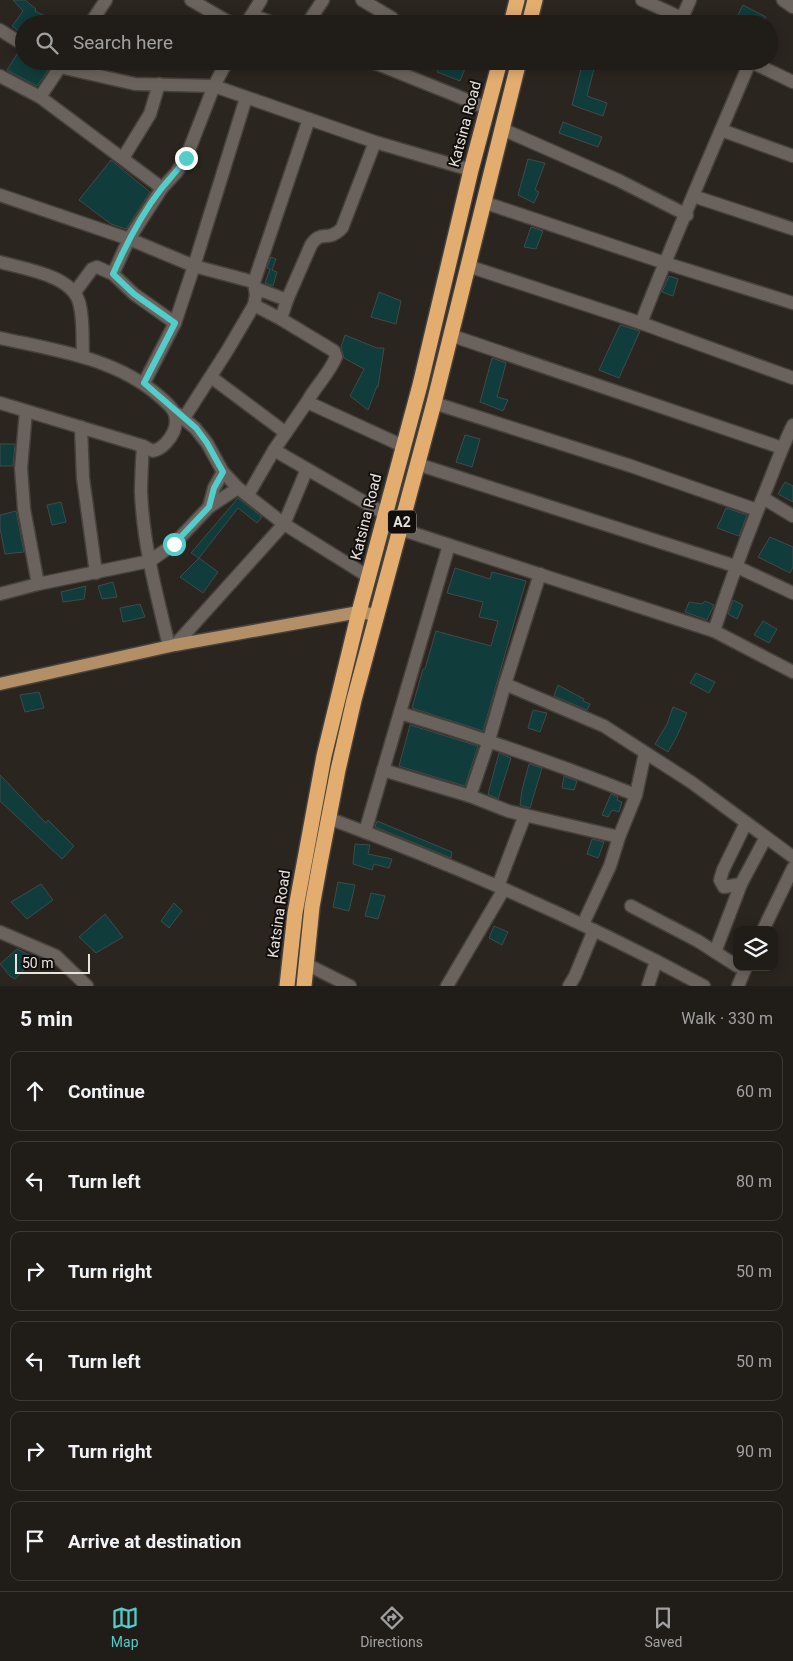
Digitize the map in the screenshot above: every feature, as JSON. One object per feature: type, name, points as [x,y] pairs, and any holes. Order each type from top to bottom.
[{"type":"highway","points":[[513,15],[517,0]]},
{"type":"highway","points":[[531,15],[535,0]]},
{"type":"highway","name":"Katsina Road","points":[[287,986],[295,913],[324,756],[359,612],[420,385],[471,170],[498,70]]},
{"type":"highway","name":"A2","points":[[304,986],[312,907],[328,818],[354,700],[434,403],[517,70]]},
{"type":"main road","points":[[0,684],[172,646],[359,612],[377,615]]},
{"type":"street","points":[[96,15],[106,0]]},
{"type":"street","points":[[191,0],[217,15]]},
{"type":"street","points":[[252,15],[261,0]]},
{"type":"street","points":[[314,15],[323,0]]},
{"type":"street","points":[[362,0],[387,15]]},
{"type":"street","points":[[642,0],[673,15]]},
{"type":"street","points":[[687,15],[690,0]]},
{"type":"street","points":[[783,0],[793,7]]},
{"type":"street","points":[[0,30],[15,39]]},
{"type":"street","points":[[40,97],[54,70]]},
{"type":"street","points":[[84,70],[135,84],[214,86],[375,142],[471,170]]},
{"type":"street","points":[[113,274],[129,239],[162,188],[176,173],[186,158],[214,86],[222,70]]},
{"type":"street","points":[[400,70],[487,108]]},
{"type":"street","points":[[641,323],[747,70]]},
{"type":"street","points":[[767,70],[793,82]]},
{"type":"street","points":[[0,76],[40,97],[162,188]]},
{"type":"street","points":[[123,158],[150,114],[159,84]]},
{"type":"street","points":[[144,383],[175,323],[246,98]]},
{"type":"street","points":[[0,403],[143,446],[152,451],[158,450],[165,444],[173,433],[179,414],[210,377],[254,305],[254,285],[309,118]]},
{"type":"street","points":[[502,129],[618,180],[686,215]]},
{"type":"street","points":[[721,130],[793,156]]},
{"type":"street","points":[[281,319],[287,300],[315,238],[320,236],[329,237],[337,234],[342,228],[375,142]]},
{"type":"street","points":[[0,195],[129,239],[194,266],[254,285],[287,300]]},
{"type":"street","points":[[693,196],[793,229]]},
{"type":"street","points":[[483,202],[793,303]]},
{"type":"street","points":[[0,262],[56,278],[67,284],[75,292],[81,311],[83,356]]},
{"type":"street","points":[[75,292],[92,269],[97,266],[113,274],[134,294],[175,323]]},
{"type":"street","points":[[468,266],[641,323],[793,378]]},
{"type":"street","points":[[0,594],[38,584],[150,561],[174,544],[209,507],[243,492],[286,433],[336,357],[334,351],[254,305]]},
{"type":"street","points":[[450,335],[787,442]]},
{"type":"street","points":[[0,338],[83,356],[118,369],[144,383],[196,428],[207,443],[223,472],[243,492],[284,524],[369,577]]},
{"type":"street","points":[[210,377],[286,433]]},
{"type":"street","points":[[307,402],[403,446]]},
{"type":"street","points":[[434,403],[631,466],[757,510]]},
{"type":"street","points":[[26,411],[21,468],[24,509],[38,584]]},
{"type":"street","points":[[714,631],[757,510],[793,425]]},
{"type":"street","points":[[81,428],[83,478],[96,573]]},
{"type":"street","points":[[143,446],[141,491],[143,520],[150,561],[172,646]]},
{"type":"street","points":[[274,450],[385,514]]},
{"type":"street","points":[[417,464],[736,566],[793,594]]},
{"type":"street","points":[[172,646],[284,524],[307,469]]},
{"type":"street","points":[[209,507],[214,488],[223,472]]},
{"type":"street","points":[[763,498],[793,516]]},
{"type":"street","points":[[400,529],[714,631],[793,672]]},
{"type":"street","points":[[365,832],[449,545]]},
{"type":"street","points":[[470,796],[540,574]]},
{"type":"street","points":[[505,684],[593,720],[691,782],[793,857]]},
{"type":"street","points":[[400,713],[489,740],[555,763],[636,795]]},
{"type":"street","points":[[569,986],[575,976],[588,927],[619,837],[636,795],[645,753]]},
{"type":"street","points":[[383,770],[470,796],[508,811],[619,837]]},
{"type":"street","points":[[447,986],[501,888],[525,815]]},
{"type":"street","points":[[328,818],[501,888],[588,927],[704,986]]},
{"type":"street","points":[[741,884],[724,887],[720,880],[722,870],[746,823]]},
{"type":"street","points":[[715,952],[741,884],[766,837]]},
{"type":"street","points":[[766,926],[793,868]]},
{"type":"street","points":[[631,906],[698,941],[733,963]]},
{"type":"street","points":[[0,932],[56,956],[87,986]]},
{"type":"street","points":[[648,986],[656,961]]},
{"type":"street","points":[[306,964],[350,986]]},
{"type":"street","points":[[738,986],[740,971]]},
{"type":"building","points":[[13,0],[25,0],[36,9],[35,11],[43,15],[20,15],[23,11]]},
{"type":"building","points":[[743,5],[762,15],[738,15]]},
{"type":"building","points":[[15,57],[15,70],[48,70],[37,86],[7,70]]},
{"type":"building","points":[[438,70],[464,70],[460,81],[437,72]]},
{"type":"building","points":[[581,70],[594,70],[587,96],[607,103],[603,116],[572,105]]},
{"type":"building","points":[[563,122],[602,137],[598,147],[559,133]]},
{"type":"building","points":[[528,159],[545,163],[535,190],[539,192],[534,203],[518,195]]},
{"type":"building","points":[[111,160],[150,192],[126,229],[111,224],[79,200]]},
{"type":"building","points":[[531,227],[543,231],[536,249],[524,247]]},
{"type":"building","points":[[271,257],[276,259],[272,270],[277,272],[273,286],[265,283],[270,269],[267,268]]},
{"type":"building","points":[[669,276],[678,279],[673,296],[662,292]]},
{"type":"building","points":[[379,292],[401,301],[396,324],[371,317]]},
{"type":"building","points":[[620,325],[640,331],[619,378],[599,370]]},
{"type":"building","points":[[345,335],[377,348],[384,348],[378,387],[368,410],[350,396],[364,369],[344,358],[341,347]]},
{"type":"building","points":[[492,358],[506,363],[497,397],[508,400],[503,411],[480,402]]},
{"type":"building","points":[[465,435],[480,439],[472,467],[456,462]]},
{"type":"building","points":[[0,444],[15,444],[13,466],[0,466]]},
{"type":"building","points":[[785,482],[793,486],[793,502],[778,494]]},
{"type":"building","points":[[238,498],[262,517],[257,523],[238,508],[199,558],[191,553]]},
{"type":"building","points":[[61,502],[66,522],[52,525],[47,505]]},
{"type":"building","points":[[726,508],[747,515],[739,536],[717,528]]},
{"type":"building","points":[[16,511],[24,552],[5,554],[0,528],[0,515]]},
{"type":"building","points":[[770,537],[793,547],[793,567],[790,573],[758,557]]},
{"type":"building","points":[[199,558],[218,572],[203,593],[180,577]]},
{"type":"building","points":[[455,568],[490,579],[492,572],[526,581],[483,731],[412,708],[436,631],[491,646],[498,621],[479,617],[483,602],[447,593]]},
{"type":"building","points":[[113,582],[117,597],[102,599],[98,586]]},
{"type":"building","points":[[86,586],[84,599],[63,602],[61,592]]},
{"type":"building","points":[[733,600],[743,605],[737,619],[728,614]]},
{"type":"building","points":[[705,601],[714,605],[707,620],[685,612],[689,602],[702,604]]},
{"type":"building","points":[[140,604],[145,617],[123,622],[120,608]]},
{"type":"building","points":[[763,621],[777,629],[769,643],[754,635]]},
{"type":"building","points":[[696,673],[715,682],[709,693],[690,683]]},
{"type":"building","points":[[558,685],[590,704],[587,710],[554,696]]},
{"type":"building","points":[[39,692],[44,708],[25,712],[20,695]]},
{"type":"building","points":[[673,707],[687,713],[668,752],[655,744],[667,724]]},
{"type":"building","points":[[533,710],[547,713],[540,732],[528,728]]},
{"type":"building","points":[[410,725],[478,746],[465,786],[399,766]]},
{"type":"building","points":[[499,753],[511,758],[498,799],[488,794]]},
{"type":"building","points":[[529,764],[542,768],[530,808],[520,805]]},
{"type":"building","points":[[0,775],[46,823],[48,820],[74,846],[62,859],[0,801]]},
{"type":"building","points":[[564,776],[577,781],[574,790],[562,788]]},
{"type":"building","points":[[611,794],[618,797],[617,800],[622,802],[619,812],[612,810],[608,817],[602,815]]},
{"type":"building","points":[[377,821],[452,852],[451,858],[375,827]]},
{"type":"building","points":[[592,839],[604,842],[598,858],[587,854]]},
{"type":"building","points":[[355,844],[370,845],[368,854],[392,859],[389,868],[374,864],[372,870],[353,864]]},
{"type":"building","points":[[338,882],[355,885],[349,911],[333,907]]},
{"type":"building","points":[[41,884],[53,900],[27,919],[11,902]]},
{"type":"building","points":[[371,893],[385,896],[378,919],[365,916]]},
{"type":"building","points":[[174,903],[182,911],[169,928],[161,921]]},
{"type":"building","points":[[105,914],[123,937],[96,953],[79,937]]},
{"type":"building","points":[[494,926],[508,932],[502,945],[489,938]]},
{"type":"building","points":[[17,949],[35,958],[15,979],[0,964]]},
{"type":"route","points":[[174,544],[209,507],[214,488],[223,472],[207,443],[196,428],[174,411],[144,383],[175,323],[134,294],[113,274],[129,239],[162,188],[176,173],[186,158]]}]
